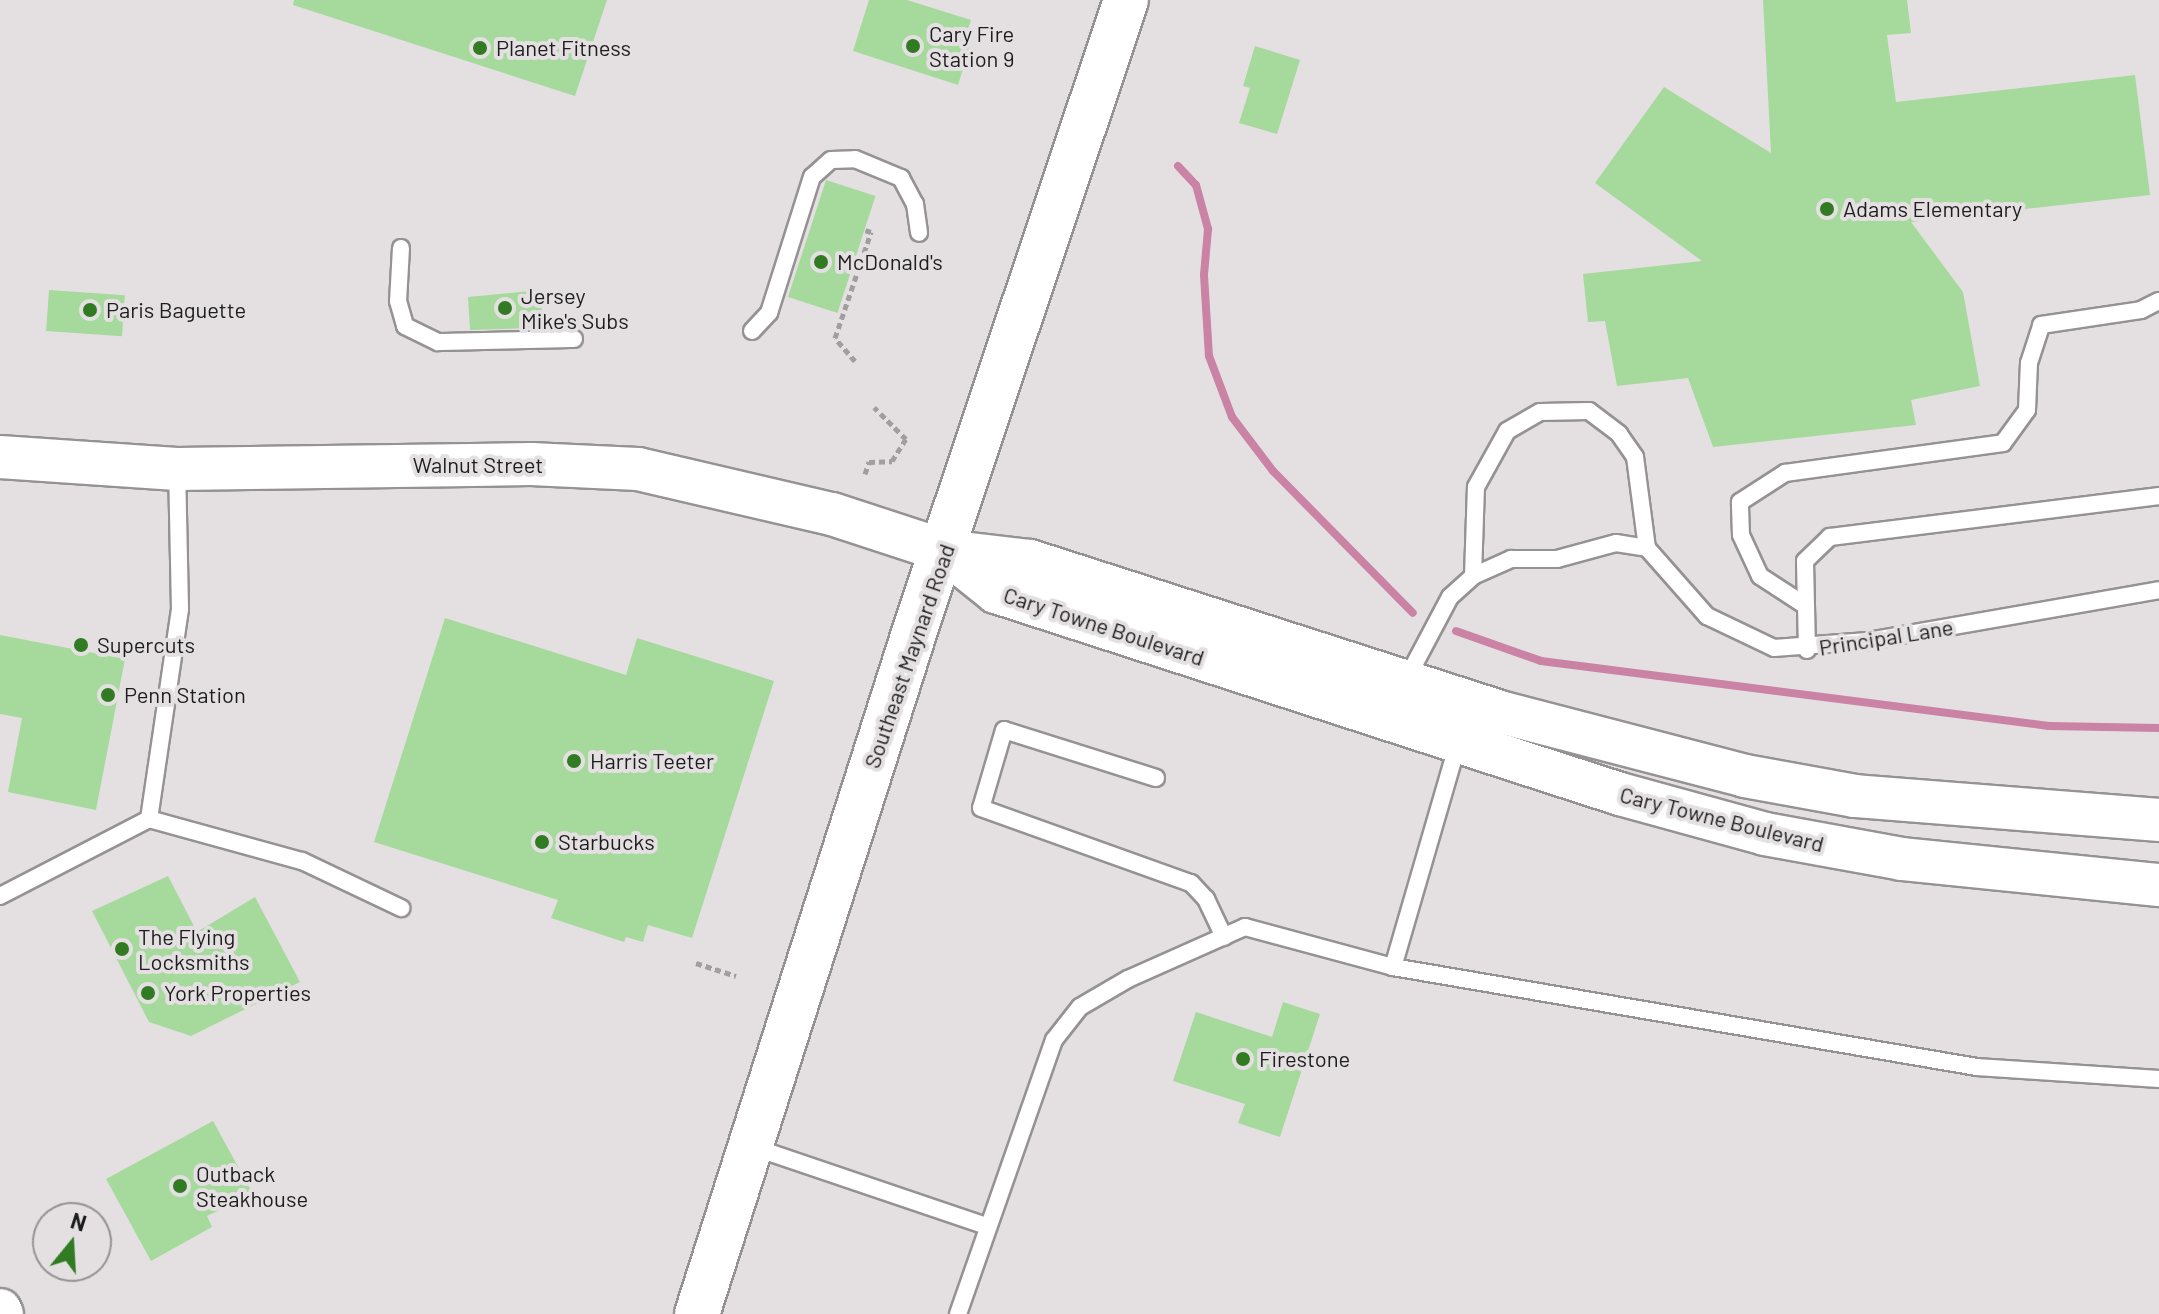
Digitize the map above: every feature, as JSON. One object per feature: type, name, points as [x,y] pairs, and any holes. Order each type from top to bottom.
[{"type":"main road","name":"Southeast Maynard Road","points":[[697,1314],[915,630],[945,551],[1126,0]]},
{"type":"main road","name":"Walnut Street","points":[[0,457],[177,469],[531,464],[638,469],[832,514],[945,551]]},
{"type":"main road","name":"Cary Towne Boulevard","points":[[945,551],[1030,561],[1496,711],[1759,779],[1855,796],[2159,820]]},
{"type":"main road","name":"Cary Towne Boulevard","points":[[945,551],[996,592],[1459,741],[1765,834],[1916,861],[2159,885]]},
{"type":"lane","points":[[752,331],[769,313],[812,177],[831,160],[855,159],[901,178],[915,204],[919,233]]},
{"type":"lane","points":[[401,248],[398,301],[405,326],[438,342],[574,339]]},
{"type":"lane","points":[[1806,606],[1760,576],[1741,535],[1740,502],[1785,473],[2003,443],[2027,410],[2029,363],[2041,325],[2141,310],[2159,301]]},
{"type":"lane","points":[[1405,681],[1422,641],[1450,597],[1473,576],[1511,559],[1557,559],[1616,543],[1647,548],[1635,457],[1619,434],[1589,411],[1540,412],[1507,431],[1476,487],[1473,576]]},
{"type":"lane","points":[[149,819],[180,609],[177,469]]},
{"type":"lane","points":[[1807,650],[1805,561],[1830,537],[2159,496]]},
{"type":"lane","name":"Principal Lane","points":[[1647,548],[1707,616],[1774,648],[1807,650],[2159,590]]},
{"type":"lane","points":[[1156,778],[1004,730],[981,808],[1191,883],[1206,899],[1224,937]]},
{"type":"lane","points":[[1393,967],[1459,741]]},
{"type":"lane","points":[[0,896],[149,819],[302,861],[401,908]]},
{"type":"lane","points":[[958,1314],[1054,1040],[1080,1007],[1128,979],[1245,927],[1393,967],[1977,1067],[2159,1079]]},
{"type":"lane","points":[[750,1146],[987,1226]]},
{"type":"path","points":[[855,361],[835,338],[871,232],[865,230]]},
{"type":"path","points":[[865,474],[869,462],[892,461],[906,439],[874,407]]},
{"type":"path","points":[[696,963],[736,976]]},
{"type":"building","points":[[294,0],[607,0],[575,96],[293,5]]},
{"type":"building","name":"Cary Fire Station 9","points":[[869,0],[907,0],[971,20],[965,38],[972,40],[958,85],[853,51]]},
{"type":"building","name":"Adams Elementary","points":[[1763,0],[1907,0],[1911,33],[1887,35],[1896,102],[2135,75],[2150,195],[1911,222],[1963,292],[1980,386],[1911,400],[1916,425],[1713,447],[1688,378],[1617,386],[1605,321],[1588,322],[1583,274],[1702,261],[1595,183],[1664,87],[1771,153]]},
{"type":"building","points":[[1255,46],[1300,60],[1277,134],[1239,123],[1250,88],[1243,86]]},
{"type":"building","name":"McDonald's","points":[[826,180],[875,196],[837,313],[788,297]]},
{"type":"building","name":"Paris Baguette","points":[[49,290],[125,295],[122,336],[46,331]]},
{"type":"building","name":"Jersey Mike's Subs","points":[[541,290],[542,319],[530,319],[530,328],[470,330],[468,297]]},
{"type":"building","name":"Harris Teeter","points":[[445,618],[626,675],[637,638],[774,681],[692,938],[648,925],[643,942],[626,937],[624,942],[551,918],[558,900],[374,842]]},
{"type":"building","points":[[0,635],[125,659],[96,810],[8,792],[22,718],[0,714]]},
{"type":"building","points":[[168,876],[197,932],[255,897],[300,982],[191,1036],[149,1022],[92,911]]},
{"type":"building","name":"Firestone","points":[[1283,1002],[1320,1014],[1280,1137],[1238,1123],[1245,1104],[1173,1081],[1196,1012],[1272,1037]]},
{"type":"building","name":"Outback Steakhouse","points":[[213,1121],[253,1194],[207,1216],[212,1227],[151,1261],[106,1179]]},
{"type":"waterway","points":[[1178,166],[1196,185],[1208,229],[1204,275],[1209,356],[1232,417],[1273,471],[1413,613]]},
{"type":"waterway","points":[[1456,631],[1541,661],[2049,726],[2159,728]]},
{"type":"place","name":"Cary Fire Station 9","points":[[913,46]]},
{"type":"place","name":"Planet Fitness","points":[[480,48]]},
{"type":"place","name":"Adams Elementary","points":[[1827,209]]},
{"type":"place","name":"McDonald's","points":[[821,262]]},
{"type":"place","name":"Jersey Mike's Subs","points":[[505,308]]},
{"type":"place","name":"Paris Baguette","points":[[90,310]]},
{"type":"place","name":"Supercuts","points":[[81,645]]},
{"type":"place","name":"Penn Station","points":[[108,695]]},
{"type":"place","name":"Harris Teeter","points":[[574,761]]},
{"type":"place","name":"Starbucks","points":[[542,842]]},
{"type":"place","name":"The Flying Locksmiths","points":[[122,949]]},
{"type":"place","name":"York Properties","points":[[148,993]]},
{"type":"place","name":"Firestone","points":[[1243,1059]]},
{"type":"place","name":"Outback Steakhouse","points":[[180,1186]]}]
